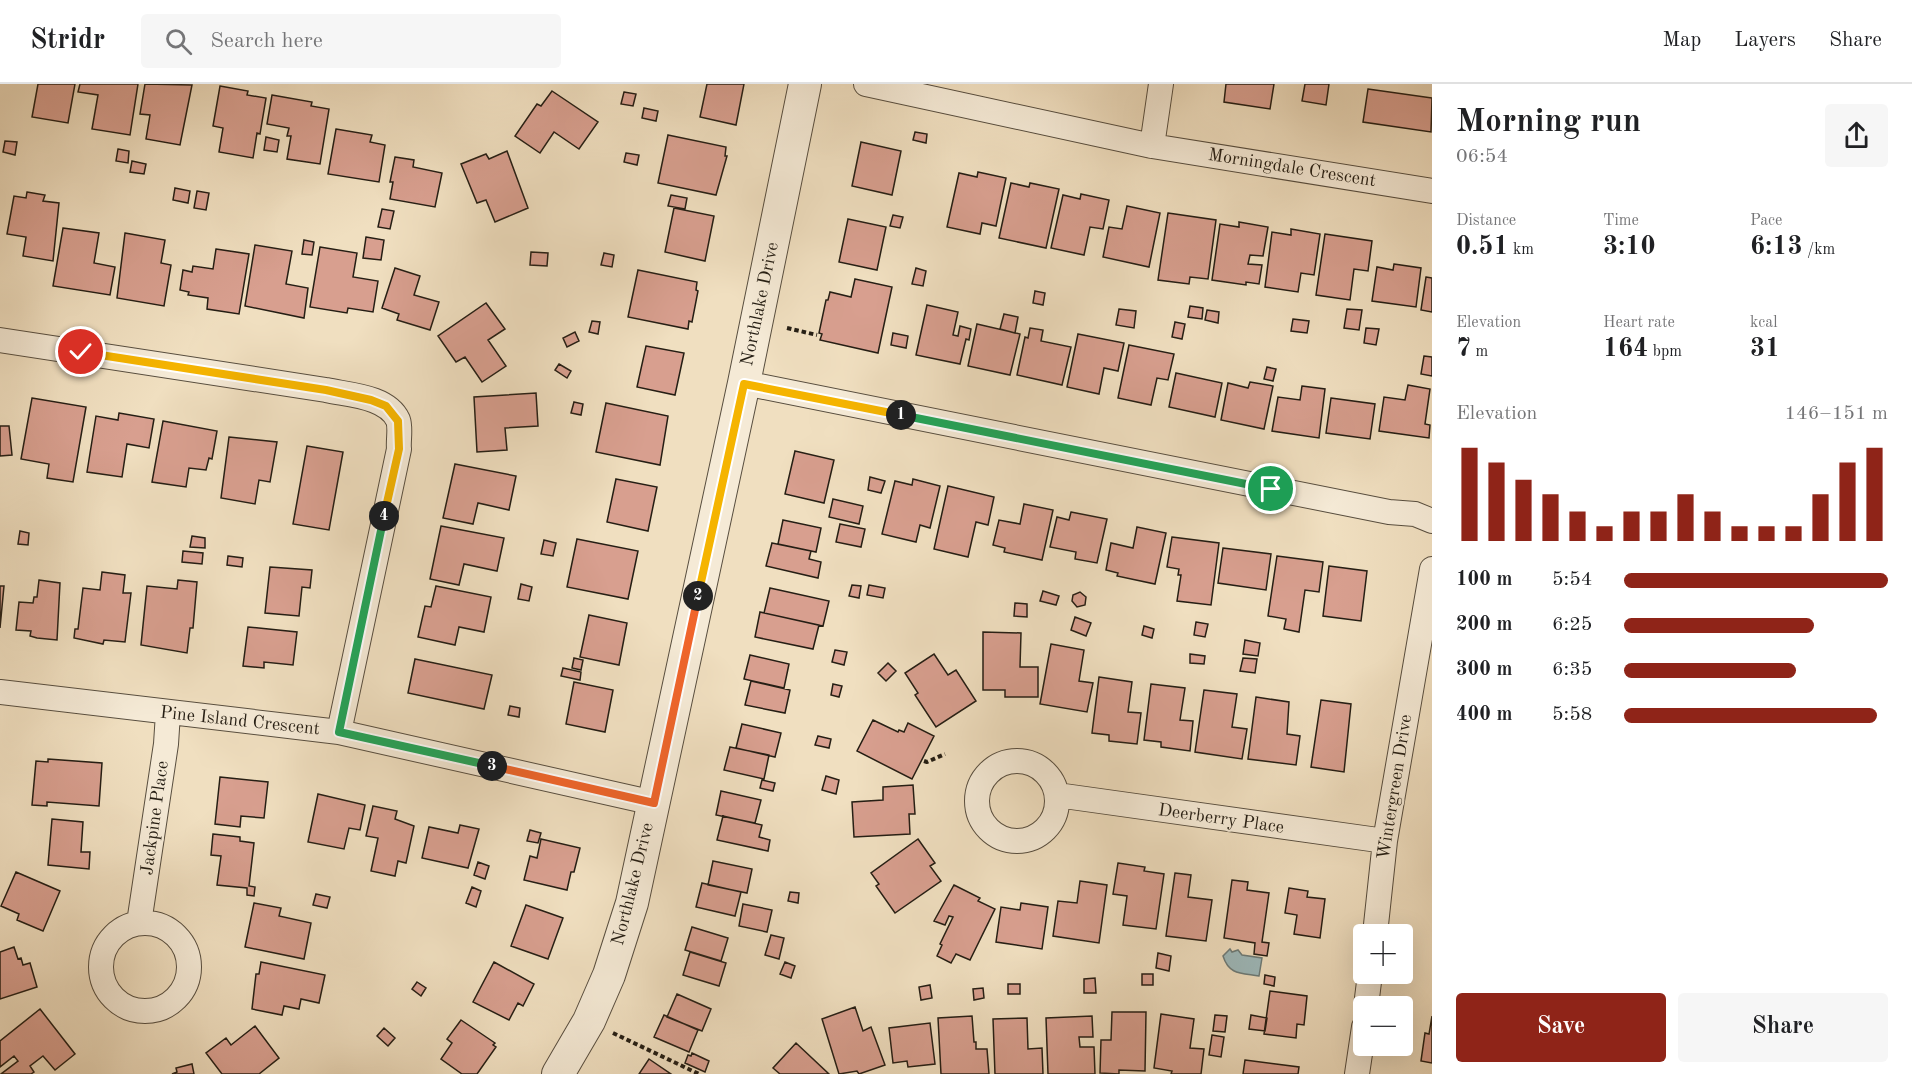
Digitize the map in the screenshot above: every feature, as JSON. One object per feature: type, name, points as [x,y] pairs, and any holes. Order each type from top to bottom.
[{"type":"street","name":"Northlake Drive","points":[[558,1074],[589,1021],[609,975],[632,903],[744,384],[805,84]]},
{"type":"street","name":"Morningdale Crescent","points":[[866,84],[1152,146],[1432,191]]},
{"type":"street","points":[[1152,146],[1161,84]]},
{"type":"street","points":[[0,340],[326,390],[371,400],[386,406],[398,421],[399,449],[339,732]]},
{"type":"street","points":[[744,384],[1389,512],[1415,514],[1432,521]]},
{"type":"street","name":"Wintergreen Drive","points":[[1376,924],[1385,841],[1429,574],[1432,569]]},
{"type":"street","name":"Pine Island Crescent","points":[[0,692],[339,732],[654,803]]},
{"type":"street","name":"Jackpine Place","points":[[139,923],[166,744],[168,713]]},
{"type":"street","name":"Deerberry Place","points":[[1056,795],[1385,841]]},
{"type":"street","points":[[1357,1074],[1360,1056]]},
{"type":"path","points":[[788,328],[817,335]]},
{"type":"path","points":[[924,761],[927,762],[945,754]]},
{"type":"path","points":[[589,1021],[699,1074]]},
{"type":"water","points":[[1230,949],[1232,952],[1238,950],[1242,955],[1262,958],[1259,976],[1232,970],[1223,956]]},
{"type":"building","points":[[38,84],[75,84],[68,123],[32,117]]},
{"type":"building","points":[[80,84],[138,84],[130,135],[92,129],[98,95],[78,92]]},
{"type":"building","points":[[145,84],[192,85],[180,145],[146,139],[150,115],[140,114]]},
{"type":"building","points":[[707,84],[744,84],[736,125],[700,117]]},
{"type":"building","points":[[1226,84],[1274,84],[1270,109],[1224,102]]},
{"type":"building","points":[[1305,84],[1329,84],[1326,105],[1302,101]]},
{"type":"building","points":[[220,86],[248,91],[247,95],[266,98],[253,158],[219,152],[223,128],[213,126]]},
{"type":"building","points":[[1368,89],[1432,98],[1431,132],[1363,122]]},
{"type":"building","points":[[552,91],[598,122],[579,149],[554,132],[540,153],[515,136],[537,104],[541,106]]},
{"type":"building","points":[[624,92],[636,94],[633,106],[621,104]]},
{"type":"building","points":[[272,95],[312,102],[311,106],[329,109],[320,164],[287,159],[291,136],[287,136],[289,128],[267,124]]},
{"type":"building","points":[[644,108],[658,111],[656,121],[642,118]]},
{"type":"building","points":[[336,129],[372,135],[370,142],[385,145],[379,182],[328,174]]},
{"type":"building","points":[[915,132],[927,134],[926,143],[913,140]]},
{"type":"building","points":[[668,135],[726,147],[725,156],[727,156],[716,195],[658,183]]},
{"type":"building","points":[[266,137],[279,140],[277,152],[264,150]]},
{"type":"building","points":[[5,141],[17,142],[15,155],[3,152]]},
{"type":"building","points":[[861,142],[901,151],[892,195],[852,186]]},
{"type":"building","points":[[118,149],[129,151],[128,163],[116,161]]},
{"type":"building","points":[[507,151],[528,208],[495,222],[486,200],[477,203],[461,164],[486,154],[489,159]]},
{"type":"building","points":[[626,153],[639,155],[637,165],[624,162]]},
{"type":"building","points":[[395,157],[414,160],[413,167],[442,173],[435,207],[390,199],[393,182],[390,182]]},
{"type":"building","points":[[132,161],[146,164],[144,174],[130,172]]},
{"type":"building","points":[[978,172],[1006,178],[996,226],[982,223],[980,234],[947,227],[959,173],[977,177]]},
{"type":"building","points":[[1011,183],[1029,187],[1030,183],[1059,189],[1046,248],[999,238]]},
{"type":"building","points":[[175,188],[190,191],[188,203],[173,200]]},
{"type":"building","points":[[197,191],[209,193],[206,210],[194,208]]},
{"type":"building","points":[[27,192],[45,195],[43,201],[59,203],[53,261],[23,256],[26,237],[7,234],[14,196],[26,198]]},
{"type":"building","points":[[1081,194],[1109,200],[1103,229],[1090,227],[1084,255],[1051,248],[1063,195],[1080,199]]},
{"type":"building","points":[[671,195],[687,198],[685,209],[668,206]]},
{"type":"building","points":[[1127,206],[1160,213],[1149,267],[1103,257],[1109,227],[1122,229]]},
{"type":"building","points":[[674,208],[714,216],[705,261],[665,252]]},
{"type":"building","points":[[382,209],[394,211],[390,229],[378,227]]},
{"type":"building","points":[[1168,213],[1216,220],[1208,279],[1190,277],[1189,284],[1158,280]]},
{"type":"building","points":[[893,215],[903,217],[900,228],[890,226]]},
{"type":"building","points":[[848,219],[886,227],[877,270],[839,262]]},
{"type":"building","points":[[1239,222],[1268,227],[1263,256],[1250,255],[1248,264],[1262,265],[1259,284],[1246,282],[1246,285],[1212,280],[1220,224],[1239,227]]},
{"type":"building","points":[[63,228],[99,233],[94,263],[115,267],[110,295],[53,286]]},
{"type":"building","points":[[1291,229],[1320,234],[1314,275],[1301,273],[1298,292],[1265,287],[1272,232],[1291,235]]},
{"type":"building","points":[[125,233],[165,240],[161,263],[171,265],[164,306],[117,298]]},
{"type":"building","points":[[1325,234],[1372,241],[1368,271],[1354,269],[1350,300],[1316,295]]},
{"type":"building","points":[[366,237],[384,240],[381,260],[363,258]]},
{"type":"building","points":[[304,240],[314,242],[312,255],[302,254]]},
{"type":"building","points":[[255,245],[292,251],[286,284],[308,288],[304,318],[245,306]]},
{"type":"building","points":[[320,247],[357,253],[353,277],[378,281],[373,312],[348,308],[347,313],[310,307]]},
{"type":"building","points":[[216,249],[249,254],[239,314],[207,309],[208,298],[188,295],[189,292],[180,290],[183,270],[192,272],[193,266],[213,269]]},
{"type":"building","points":[[531,252],[548,253],[547,266],[530,265]]},
{"type":"building","points":[[604,253],[614,255],[612,267],[601,265]]},
{"type":"building","points":[[1394,264],[1421,268],[1416,307],[1372,301],[1377,267],[1393,270]]},
{"type":"building","points":[[395,268],[420,276],[414,295],[439,302],[430,330],[397,320],[399,314],[382,308]]},
{"type":"building","points":[[916,268],[926,271],[923,286],[912,284]]},
{"type":"building","points":[[638,270],[697,282],[696,290],[698,291],[692,322],[689,321],[688,329],[628,317]]},
{"type":"building","points":[[1426,277],[1432,278],[1432,312],[1421,310]]},
{"type":"building","points":[[855,279],[892,287],[878,353],[820,340],[822,334],[819,333],[830,292],[851,297]]},
{"type":"building","points":[[1035,291],[1045,293],[1043,305],[1033,303]]},
{"type":"building","points":[[486,303],[505,329],[488,340],[506,366],[482,382],[465,357],[456,362],[438,336]]},
{"type":"building","points":[[927,305],[958,312],[953,335],[958,336],[960,326],[971,329],[960,364],[916,355]]},
{"type":"building","points":[[1190,306],[1203,308],[1202,319],[1188,317]]},
{"type":"building","points":[[1119,309],[1136,311],[1134,328],[1116,325]]},
{"type":"building","points":[[1347,309],[1362,310],[1359,330],[1344,328]]},
{"type":"building","points":[[1207,310],[1219,312],[1218,323],[1205,320]]},
{"type":"building","points":[[1004,314],[1018,317],[1015,333],[1000,329]]},
{"type":"building","points":[[1293,319],[1309,321],[1307,333],[1291,331]]},
{"type":"building","points":[[592,321],[600,322],[598,334],[589,332]]},
{"type":"building","points":[[1175,322],[1185,324],[1182,339],[1172,337]]},
{"type":"building","points":[[977,324],[1020,334],[1010,375],[968,366]]},
{"type":"building","points":[[1030,328],[1043,330],[1041,341],[1071,347],[1062,385],[1017,375],[1025,337],[1028,338]]},
{"type":"building","points":[[1366,328],[1379,329],[1376,345],[1364,343]]},
{"type":"building","points":[[575,332],[579,341],[567,347],[563,338]]},
{"type":"building","points":[[893,333],[908,336],[906,348],[891,345]]},
{"type":"building","points":[[1078,334],[1124,343],[1118,371],[1104,368],[1099,394],[1067,387]]},
{"type":"building","points":[[1129,345],[1174,354],[1168,380],[1157,378],[1151,405],[1118,398]]},
{"type":"building","points":[[646,346],[684,353],[675,395],[637,387]]},
{"type":"building","points":[[1424,356],[1432,357],[1432,376],[1421,374]]},
{"type":"building","points":[[559,364],[571,371],[567,378],[555,370]]},
{"type":"building","points":[[1267,367],[1276,369],[1273,381],[1264,379]]},
{"type":"building","points":[[1176,373],[1222,383],[1215,417],[1169,407]]},
{"type":"building","points":[[1250,382],[1273,386],[1264,429],[1221,420],[1228,383],[1248,388]]},
{"type":"building","points":[[1408,385],[1430,389],[1425,424],[1430,425],[1429,438],[1379,431],[1384,397],[1405,400]]},
{"type":"building","points":[[1302,386],[1325,389],[1319,438],[1272,431],[1278,397],[1300,400]]},
{"type":"building","points":[[536,393],[538,426],[505,428],[507,450],[477,452],[474,397]]},
{"type":"building","points":[[32,398],[86,407],[73,482],[47,478],[49,464],[21,459]]},
{"type":"building","points":[[1331,398],[1375,404],[1370,439],[1326,433]]},
{"type":"building","points":[[574,402],[583,404],[581,415],[571,413]]},
{"type":"building","points":[[606,403],[668,416],[660,465],[596,452]]},
{"type":"building","points":[[119,413],[154,419],[149,448],[127,444],[122,477],[87,472],[96,416],[118,420]]},
{"type":"building","points":[[163,421],[217,431],[212,459],[209,458],[206,470],[189,468],[186,487],[152,482]]},
{"type":"building","points":[[0,426],[9,426],[12,455],[0,456]]},
{"type":"building","points":[[229,437],[277,442],[270,482],[259,480],[255,504],[221,498]]},
{"type":"building","points":[[307,446],[343,452],[329,530],[293,524]]},
{"type":"building","points":[[795,451],[834,460],[824,503],[785,494]]},
{"type":"building","points":[[455,464],[516,476],[509,510],[478,503],[473,524],[443,518]]},
{"type":"building","points":[[870,477],[885,481],[881,493],[868,490]]},
{"type":"building","points":[[616,479],[657,487],[648,531],[607,522]]},
{"type":"building","points":[[913,479],[940,486],[930,528],[920,525],[916,542],[882,534],[895,481],[912,485]]},
{"type":"building","points":[[948,486],[994,497],[988,525],[976,522],[968,557],[934,549]]},
{"type":"building","points":[[833,499],[863,506],[859,524],[829,517]]},
{"type":"building","points":[[1024,504],[1053,510],[1042,560],[1004,552],[1005,548],[993,545],[999,520],[1020,524]]},
{"type":"building","points":[[1071,512],[1107,519],[1097,563],[1075,559],[1076,552],[1050,547],[1057,517],[1069,520]]},
{"type":"building","points":[[783,520],[821,528],[816,552],[778,544]]},
{"type":"building","points":[[840,524],[865,529],[861,547],[836,542]]},
{"type":"building","points":[[441,526],[504,538],[497,571],[464,564],[459,585],[430,579]]},
{"type":"building","points":[[1137,527],[1166,533],[1155,584],[1117,576],[1118,573],[1106,570],[1111,543],[1133,548]]},
{"type":"building","points":[[20,531],[29,533],[28,545],[18,544]]},
{"type":"building","points":[[192,536],[205,538],[205,548],[190,547]]},
{"type":"building","points":[[1172,537],[1219,543],[1211,605],[1177,601],[1181,575],[1178,575],[1179,569],[1167,567]]},
{"type":"building","points":[[577,539],[638,551],[628,599],[567,587]]},
{"type":"building","points":[[544,540],[556,543],[553,556],[541,554]]},
{"type":"building","points":[[772,543],[811,551],[809,559],[821,562],[818,578],[766,566]]},
{"type":"building","points":[[1223,548],[1271,554],[1266,590],[1218,583]]},
{"type":"building","points":[[183,551],[203,553],[202,564],[182,562]]},
{"type":"building","points":[[228,556],[243,558],[242,567],[227,565]]},
{"type":"building","points":[[1277,556],[1323,562],[1319,592],[1305,590],[1299,632],[1284,629],[1286,619],[1268,616]]},
{"type":"building","points":[[1329,566],[1367,571],[1361,621],[1323,616]]},
{"type":"building","points":[[270,567],[312,570],[310,588],[302,587],[299,616],[265,613]]},
{"type":"building","points":[[102,572],[125,575],[123,593],[131,593],[125,642],[104,640],[103,644],[74,638],[75,629],[78,629],[83,588],[100,590]]},
{"type":"building","points":[[39,580],[60,583],[57,640],[37,638],[30,636],[31,631],[16,630],[19,602],[33,603],[34,597],[37,597]]},
{"type":"building","points":[[178,580],[197,582],[193,628],[190,628],[187,653],[141,645],[147,586],[177,589]]},
{"type":"building","points":[[521,584],[532,587],[529,601],[518,599]]},
{"type":"building","points":[[852,585],[861,586],[859,598],[849,596]]},
{"type":"building","points":[[869,585],[885,588],[883,598],[867,595]]},
{"type":"building","points":[[0,586],[4,586],[0,628]]},
{"type":"building","points":[[436,586],[491,597],[484,632],[459,627],[455,645],[418,637],[425,606],[431,607]]},
{"type":"building","points":[[770,588],[829,601],[823,626],[764,613]]},
{"type":"building","points":[[1043,591],[1059,596],[1056,605],[1040,601]]},
{"type":"building","points":[[1080,592],[1086,597],[1085,605],[1077,607],[1072,601],[1073,595]]},
{"type":"building","points":[[1015,603],[1027,604],[1027,617],[1014,616]]},
{"type":"building","points":[[760,612],[819,625],[813,649],[755,637]]},
{"type":"building","points":[[589,615],[627,623],[619,665],[580,657]]},
{"type":"building","points":[[1075,617],[1091,623],[1086,636],[1071,630]]},
{"type":"building","points":[[1196,622],[1208,624],[1205,637],[1194,635]]},
{"type":"building","points":[[1144,626],[1154,629],[1152,638],[1142,635]]},
{"type":"building","points":[[248,627],[297,632],[293,665],[264,662],[264,668],[243,666]]},
{"type":"building","points":[[983,632],[1021,633],[1020,667],[1038,667],[1038,697],[1005,697],[1005,690],[983,690]]},
{"type":"building","points":[[1245,640],[1260,643],[1258,656],[1243,654]]},
{"type":"building","points":[[1051,644],[1084,650],[1079,681],[1093,683],[1087,712],[1040,704]]},
{"type":"building","points":[[835,650],[847,652],[844,665],[832,662]]},
{"type":"building","points":[[934,654],[948,675],[956,670],[976,701],[936,727],[915,695],[918,693],[905,673]]},
{"type":"building","points":[[1190,654],[1205,656],[1204,664],[1190,663]]},
{"type":"building","points":[[750,655],[789,664],[784,688],[744,679]]},
{"type":"building","points":[[574,658],[583,660],[581,670],[572,668]]},
{"type":"building","points":[[1243,658],[1257,659],[1255,673],[1240,671]]},
{"type":"building","points":[[415,659],[492,675],[484,709],[408,693]]},
{"type":"building","points":[[888,663],[896,671],[886,681],[878,673]]},
{"type":"building","points":[[563,668],[581,672],[580,680],[561,676]]},
{"type":"building","points":[[1099,677],[1132,682],[1128,712],[1141,713],[1137,744],[1109,741],[1109,735],[1092,733]]},
{"type":"building","points":[[751,681],[790,690],[785,713],[745,705]]},
{"type":"building","points":[[574,682],[613,690],[605,732],[566,724]]},
{"type":"building","points":[[833,684],[842,686],[839,697],[831,695]]},
{"type":"building","points":[[1151,684],[1185,688],[1180,720],[1193,721],[1190,751],[1161,747],[1161,742],[1144,740]]},
{"type":"building","points":[[1204,690],[1237,694],[1232,727],[1247,729],[1242,759],[1195,752]]},
{"type":"building","points":[[1256,697],[1289,702],[1287,734],[1300,736],[1296,765],[1248,759]]},
{"type":"building","points":[[1321,700],[1351,704],[1344,772],[1311,767]]},
{"type":"building","points":[[510,706],[520,708],[519,717],[508,715]]},
{"type":"building","points":[[873,720],[898,732],[899,730],[904,732],[908,723],[934,736],[912,779],[857,751]]},
{"type":"building","points":[[742,724],[781,733],[775,757],[736,748]]},
{"type":"building","points":[[818,736],[831,739],[829,748],[815,745]]},
{"type":"building","points":[[730,747],[769,755],[764,779],[724,770]]},
{"type":"building","points":[[48,759],[102,763],[99,806],[47,802],[47,806],[32,805],[36,761],[48,762]]},
{"type":"building","points":[[826,776],[839,780],[836,794],[822,790]]},
{"type":"building","points":[[220,777],[268,782],[264,818],[241,816],[240,827],[215,824]]},
{"type":"building","points":[[762,780],[775,783],[773,791],[760,788]]},
{"type":"building","points":[[913,785],[915,814],[909,814],[910,834],[854,837],[852,802],[883,800],[883,787]]},
{"type":"building","points":[[721,791],[761,800],[755,823],[716,815]]},
{"type":"building","points":[[318,794],[365,805],[360,830],[349,828],[344,849],[308,842]]},
{"type":"building","points":[[373,806],[397,811],[395,819],[414,826],[406,863],[398,861],[395,876],[371,871],[378,838],[366,836]]},
{"type":"building","points":[[723,816],[762,825],[759,837],[770,840],[768,851],[717,840]]},
{"type":"building","points":[[52,819],[83,822],[81,852],[90,852],[89,869],[48,865]]},
{"type":"building","points":[[460,825],[479,829],[468,868],[422,858],[429,827],[458,833]]},
{"type":"building","points":[[530,830],[541,833],[538,843],[527,841]]},
{"type":"building","points":[[213,834],[240,837],[240,841],[254,843],[249,886],[255,887],[254,896],[247,895],[247,888],[217,885],[221,856],[211,855]]},
{"type":"building","points":[[541,839],[580,848],[567,890],[524,880],[530,856],[537,858]]},
{"type":"building","points":[[918,839],[935,863],[930,866],[941,881],[895,913],[876,886],[879,884],[871,873]]},
{"type":"building","points":[[713,861],[752,869],[747,893],[708,885]]},
{"type":"building","points":[[478,862],[489,866],[485,879],[474,875]]},
{"type":"building","points":[[1118,863],[1145,867],[1144,871],[1164,874],[1156,929],[1123,925],[1127,896],[1113,894]]},
{"type":"building","points":[[16,872],[60,891],[43,931],[17,920],[19,914],[1,906]]},
{"type":"building","points":[[1175,873],[1191,875],[1188,897],[1212,900],[1206,941],[1166,936]]},
{"type":"building","points":[[1232,880],[1248,882],[1247,890],[1269,893],[1262,942],[1269,943],[1267,956],[1254,954],[1255,943],[1224,938]]},
{"type":"building","points":[[1080,881],[1107,885],[1099,943],[1053,936],[1058,901],[1077,903]]},
{"type":"building","points":[[702,883],[741,892],[735,916],[696,907]]},
{"type":"building","points":[[954,885],[980,898],[978,901],[995,909],[970,960],[956,954],[951,963],[937,956],[953,917],[949,916],[945,925],[934,921]]},
{"type":"building","points":[[472,887],[481,891],[476,907],[466,903]]},
{"type":"building","points":[[1289,888],[1308,891],[1307,897],[1325,899],[1320,938],[1294,934],[1297,915],[1285,913]]},
{"type":"building","points":[[790,892],[799,893],[798,903],[788,901]]},
{"type":"building","points":[[316,894],[330,897],[327,908],[313,905]]},
{"type":"building","points":[[254,903],[281,908],[279,916],[311,923],[304,959],[245,947]]},
{"type":"building","points":[[1021,903],[1048,907],[1042,949],[996,942],[1001,907],[1020,910]]},
{"type":"building","points":[[743,904],[772,910],[767,932],[739,926]]},
{"type":"building","points":[[526,905],[563,918],[548,959],[511,946]]},
{"type":"building","points":[[692,927],[728,938],[721,961],[685,950]]},
{"type":"building","points":[[771,935],[784,938],[779,959],[765,955]]},
{"type":"building","points":[[14,947],[23,965],[30,963],[37,987],[0,999],[0,952]]},
{"type":"building","points":[[690,952],[726,963],[719,986],[683,975]]},
{"type":"building","points":[[1158,953],[1171,956],[1169,971],[1156,968]]},
{"type":"building","points":[[261,962],[325,975],[319,1003],[301,999],[299,1009],[284,1006],[282,1015],[252,1009],[256,974],[259,974]]},
{"type":"building","points":[[494,962],[534,984],[523,1006],[518,1003],[509,1020],[473,1002]]},
{"type":"building","points":[[785,962],[795,966],[791,978],[780,974]]},
{"type":"building","points":[[1142,974],[1153,974],[1153,985],[1142,985]]},
{"type":"building","points":[[1265,975],[1275,977],[1274,986],[1264,984]]},
{"type":"building","points":[[1095,978],[1096,993],[1084,993],[1084,979]]},
{"type":"building","points":[[417,982],[426,988],[421,996],[412,989]]},
{"type":"building","points":[[1008,984],[1020,984],[1020,994],[1008,994]]},
{"type":"building","points":[[930,985],[932,998],[921,1000],[919,987]]},
{"type":"building","points":[[983,988],[984,998],[974,1000],[973,989]]},
{"type":"building","points":[[1270,991],[1307,996],[1304,1025],[1297,1024],[1296,1038],[1264,1034]]},
{"type":"building","points":[[677,994],[711,1009],[702,1031],[667,1017]]},
{"type":"building","points":[[855,1007],[863,1031],[871,1027],[885,1065],[859,1074],[857,1071],[839,1074],[822,1019]]},
{"type":"building","points":[[40,1009],[75,1054],[55,1070],[43,1056],[30,1066],[34,1072],[31,1074],[1,1074],[18,1061],[14,1056],[0,1067],[0,1041]]},
{"type":"building","points":[[1112,1012],[1146,1012],[1145,1071],[1119,1070],[1119,1074],[1100,1073],[1101,1040],[1111,1040]]},
{"type":"building","points":[[1161,1014],[1194,1019],[1190,1048],[1204,1049],[1201,1074],[1171,1074],[1172,1071],[1154,1068]]},
{"type":"building","points":[[664,1015],[698,1030],[689,1052],[654,1037]]},
{"type":"building","points":[[1215,1015],[1227,1016],[1225,1032],[1213,1031]]},
{"type":"building","points":[[1251,1015],[1267,1018],[1265,1031],[1249,1029]]},
{"type":"building","points":[[972,1016],[976,1049],[987,1049],[989,1074],[941,1074],[938,1018]]},
{"type":"building","points":[[1092,1016],[1093,1037],[1079,1037],[1080,1047],[1094,1047],[1095,1074],[1048,1074],[1046,1018]]},
{"type":"building","points":[[1432,1016],[1432,1063],[1421,1061],[1425,1033],[1429,1034]]},
{"type":"building","points":[[1027,1018],[1028,1049],[1042,1048],[1043,1074],[995,1074],[993,1019]]},
{"type":"building","points":[[461,1020],[495,1043],[493,1045],[496,1047],[477,1074],[462,1074],[441,1059],[452,1043],[447,1039]]},
{"type":"building","points":[[930,1023],[935,1064],[908,1067],[907,1061],[893,1063],[889,1028]]},
{"type":"building","points":[[255,1026],[279,1058],[259,1074],[222,1074],[206,1053],[226,1038],[231,1045]]},
{"type":"building","points":[[384,1028],[395,1038],[388,1046],[377,1036]]},
{"type":"building","points":[[1212,1035],[1224,1037],[1221,1057],[1209,1055]]},
{"type":"building","points":[[796,1043],[829,1074],[780,1074],[773,1068]]},
{"type":"building","points":[[692,1053],[709,1061],[705,1072],[685,1063],[688,1055],[691,1056]]},
{"type":"building","points":[[649,1059],[671,1074],[639,1074]]},
{"type":"building","points":[[1245,1060],[1299,1067],[1298,1074],[1243,1074]]},
{"type":"building","points":[[192,1064],[194,1074],[172,1074],[177,1072],[176,1068]]},
{"type":"route","points":[[81,352],[326,390],[371,400],[386,406],[398,421],[399,449],[339,732],[654,803],[744,384],[1271,489]]}]
